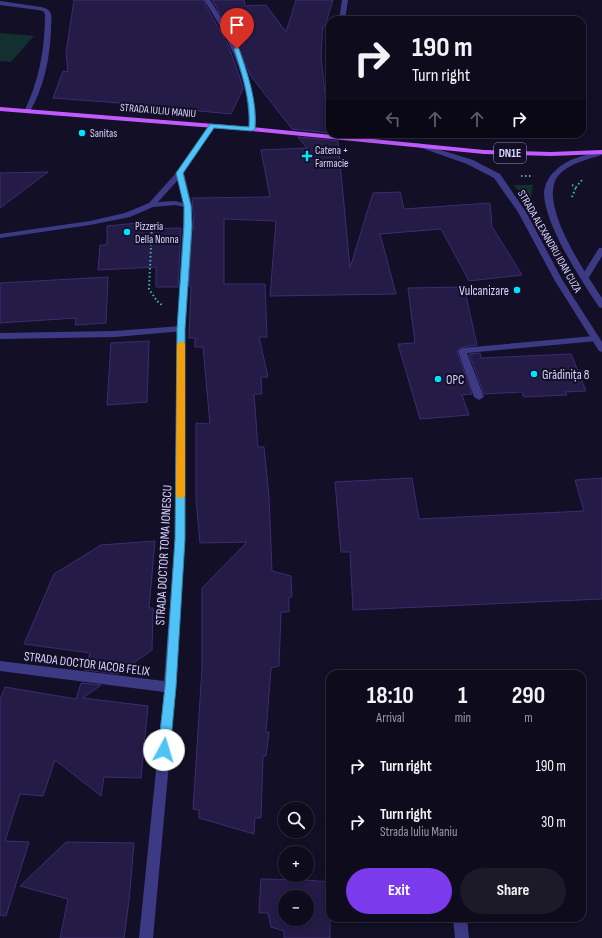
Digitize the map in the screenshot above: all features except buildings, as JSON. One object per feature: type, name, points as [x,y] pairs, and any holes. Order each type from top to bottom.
[{"type":"main road","name":"STRADA IULIU MANIU","points":[[0,109],[326,136]]},
{"type":"main road","name":"STRADA IULIU MANIU","points":[[352,138],[484,152],[551,154],[602,152]]},
{"type":"street","points":[[207,0],[237,49],[242,63],[248,85],[253,115],[252,129]]},
{"type":"street","points":[[343,16],[345,0]]},
{"type":"street","points":[[0,3],[39,8],[45,10],[48,14],[45,57],[35,97],[27,112]]},
{"type":"street","points":[[152,205],[180,173],[212,126]]},
{"type":"street","name":"STRADA ALEXANDRU IOAN CUZA","points":[[418,145],[470,162],[497,176],[522,212],[559,281],[594,339],[602,349]]},
{"type":"street","name":"STRADA ALEXANDRU IOAN CUZA","points":[[602,152],[586,157],[560,169],[552,180],[548,191],[550,208],[567,248],[585,277],[599,294],[602,305]]},
{"type":"street","name":"STRADA DOCTOR TOMA IONESCU","points":[[146,938],[170,687],[180,539],[181,326],[188,206],[180,173]]},
{"type":"street","points":[[0,236],[127,216],[152,205],[175,203],[188,206]]},
{"type":"street","points":[[585,277],[602,250]]},
{"type":"street","points":[[0,336],[115,334],[181,326]]},
{"type":"street","points":[[479,397],[462,351],[594,339]]},
{"type":"street","name":"STRADA DOCTOR IACOB FELIX","points":[[0,666],[170,687]]},
{"type":"street","points":[[460,922],[462,938]]},
{"type":"path","points":[[572,201],[572,194],[576,186]]},
{"type":"path","points":[[152,205],[149,289],[157,302],[181,326]]},
{"type":"green space","points":[[0,33],[34,36],[11,62],[0,61]]},
{"type":"green space","points":[[513,185],[533,185],[530,203]]},
{"type":"slow traffic","points":[[180,496],[181,344]]},
{"type":"place","name":"Sanitas","points":[[82,133]]},
{"type":"place","name":"Catena + Farmacie","points":[[307,156]]},
{"type":"place","name":"Pizzeria Della Nonna","points":[[127,232]]},
{"type":"place","name":"Vulcanizare","points":[[517,290]]},
{"type":"place","name":"Grădinița 8","points":[[534,374]]},
{"type":"place","name":"OPC","points":[[438,379]]},
{"type":"route","points":[[164,750],[170,687],[180,539],[181,329],[188,225],[188,206],[180,173],[212,126],[252,129],[253,115],[248,85],[237,49]]}]
